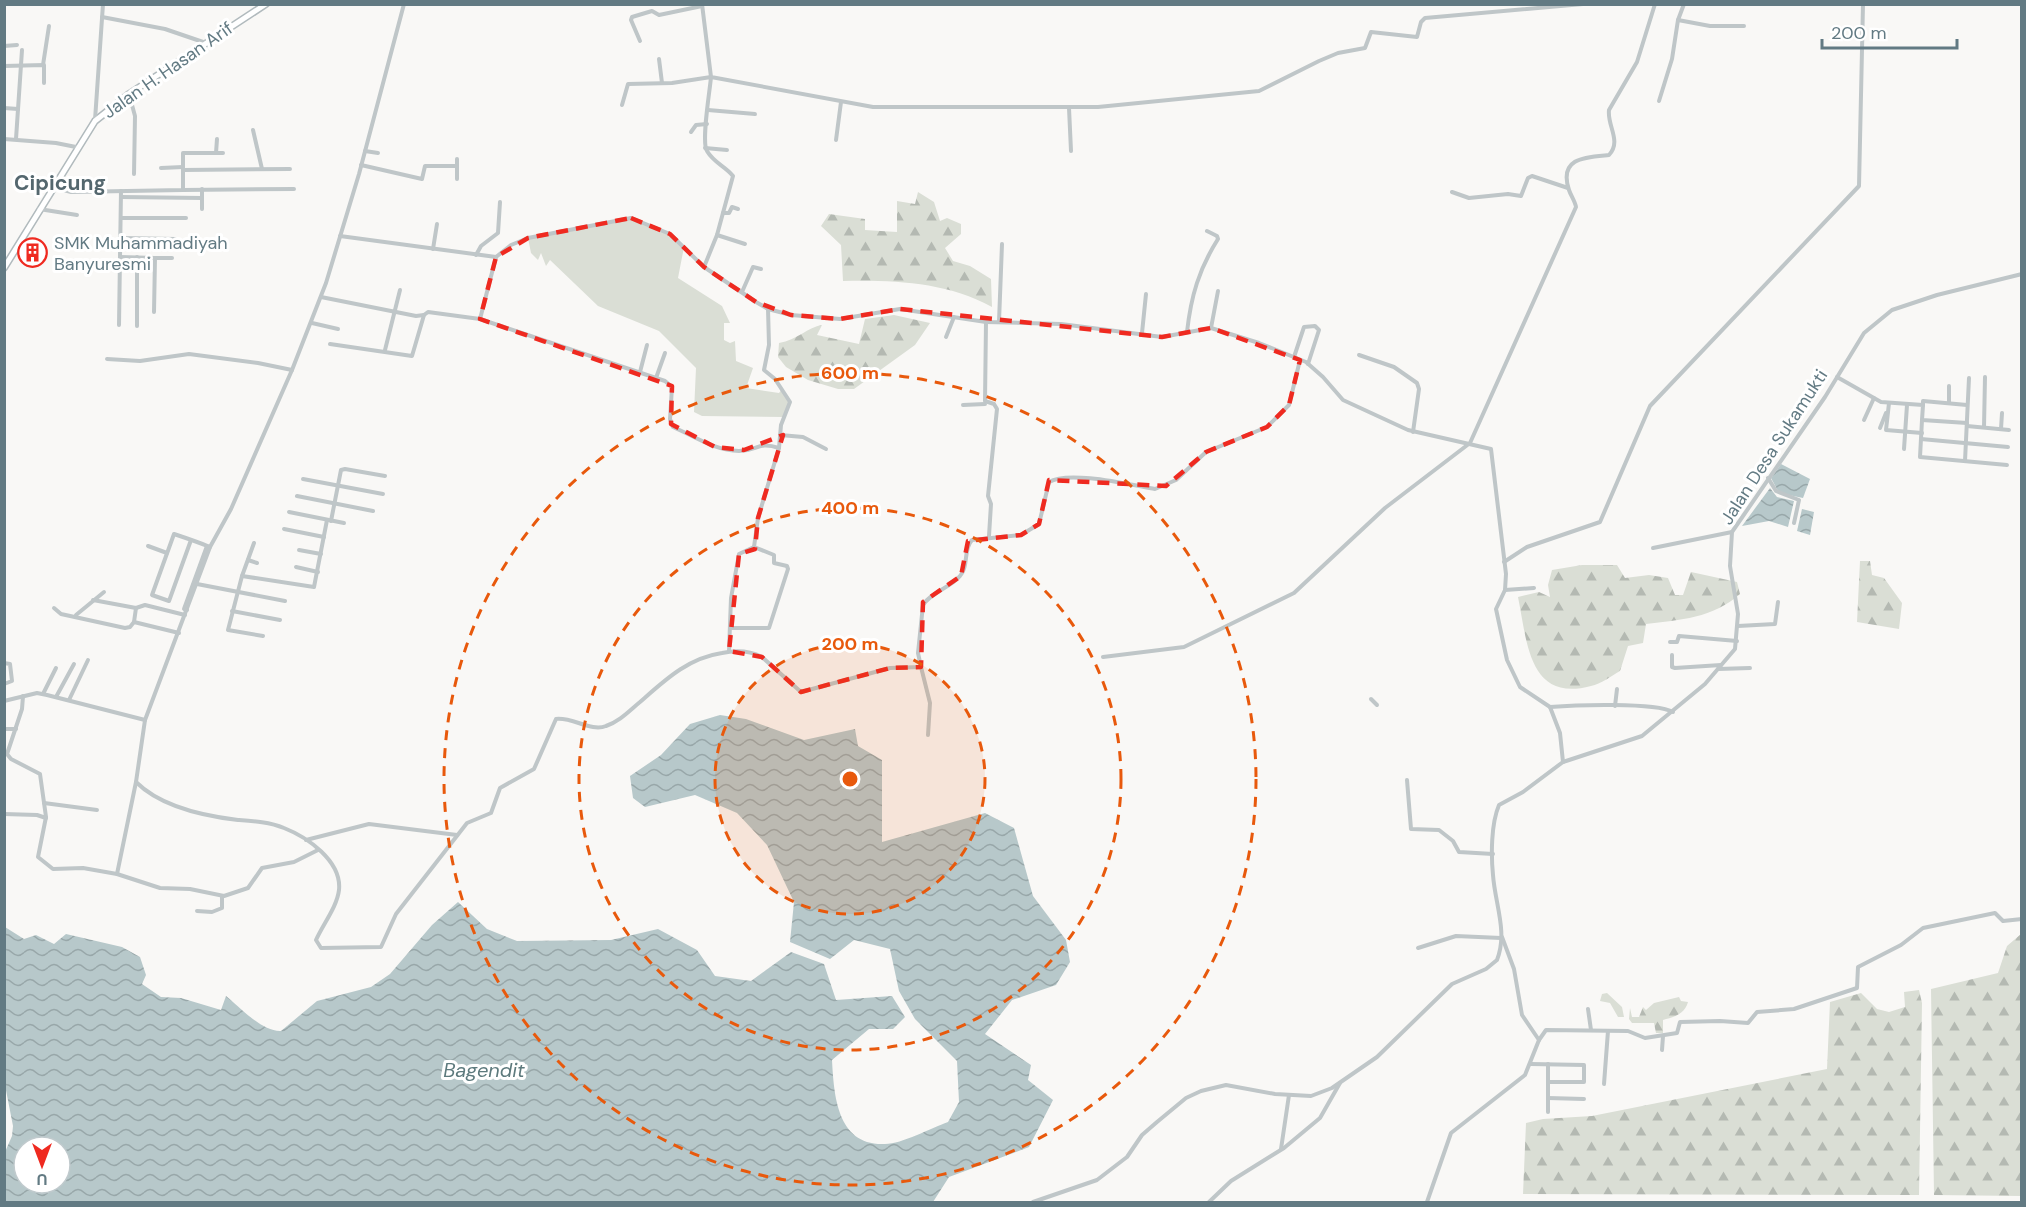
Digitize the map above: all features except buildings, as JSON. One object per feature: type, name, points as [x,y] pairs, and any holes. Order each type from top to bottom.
[{"type":"main road","name":"Jalan H. Hasan Arif","points":[[4,268],[94,121],[129,94],[266,4]]},
{"type":"street","points":[[94,121],[103,4]]},
{"type":"street","points":[[187,610],[184,609],[209,547],[238,492],[312,323],[361,165],[404,4]]},
{"type":"street","points":[[622,105],[628,84],[662,83],[711,76],[841,102],[883,107],[1069,108],[1259,91],[1319,61],[1365,48],[1371,32],[1417,37],[1421,22],[1425,18],[1583,4]]},
{"type":"street","points":[[1103,657],[1184,647],[1294,593],[1385,508],[1470,443],[1576,207],[1568,188],[1568,173],[1574,162],[1588,156],[1609,155],[1612,151],[1615,136],[1609,119],[1609,110],[1637,62],[1655,4]]},
{"type":"street","points":[[1659,101],[1672,59],[1678,20],[1684,4]]},
{"type":"street","points":[[1504,565],[1511,555],[1527,547],[1600,522],[1650,406],[1859,186],[1863,4]]},
{"type":"street","points":[[639,41],[631,20],[633,17],[652,11],[659,15],[702,5],[711,76],[705,148],[719,167],[733,176],[717,235],[704,267]]},
{"type":"street","points":[[102,17],[165,29],[207,43]]},
{"type":"street","points":[[1678,20],[1710,26],[1744,26]]},
{"type":"street","points":[[44,82],[46,67],[43,65],[49,26]]},
{"type":"street","points":[[4,46],[17,45]]},
{"type":"street","points":[[16,140],[22,50]]},
{"type":"street","points":[[659,59],[662,83]]},
{"type":"street","points":[[4,66],[43,65]]},
{"type":"street","points":[[129,94],[135,116],[134,174]]},
{"type":"street","points":[[836,140],[841,102]]},
{"type":"street","points":[[4,108],[18,109]]},
{"type":"street","points":[[1069,108],[1071,151]]},
{"type":"street","points":[[708,110],[755,114]]},
{"type":"street","points":[[691,132],[696,125],[707,124]]},
{"type":"street","points":[[253,130],[262,170]]},
{"type":"street","points":[[4,139],[76,147]]},
{"type":"street","points":[[216,153],[217,139]]},
{"type":"street","points":[[705,148],[727,150]]},
{"type":"street","points":[[365,151],[378,153]]},
{"type":"street","points":[[183,190],[183,153],[223,153]]},
{"type":"street","points":[[457,159],[457,179]]},
{"type":"street","points":[[361,165],[422,178],[425,166],[457,166]]},
{"type":"street","points":[[161,168],[290,169]]},
{"type":"street","points":[[1452,192],[1469,198],[1508,194],[1521,196],[1528,178],[1532,176],[1568,188]]},
{"type":"street","points":[[52,187],[71,192],[294,189]]},
{"type":"street","points":[[201,189],[201,209]]},
{"type":"street","points":[[119,325],[121,191]]},
{"type":"street","points":[[121,198],[201,198]]},
{"type":"street","points":[[476,255],[481,246],[498,233],[500,202]]},
{"type":"street","points":[[723,213],[729,213],[732,207],[738,208]]},
{"type":"street","points":[[39,209],[77,215]]},
{"type":"street","points":[[121,218],[186,218]]},
{"type":"street","points":[[480,319],[496,257],[511,245],[528,238],[627,218],[670,234],[704,267],[768,309],[791,315],[840,319],[900,309],[986,321],[1061,324],[1162,337],[1211,328],[1308,364],[1323,376],[1343,400],[1413,432],[1489,448],[1492,451],[1506,574],[1505,590],[1496,609],[1513,677],[1522,689],[1550,707],[1651,707],[1673,712]]},
{"type":"street","points":[[433,249],[437,224]]},
{"type":"street","points":[[1187,332],[1198,274],[1205,266],[1218,239],[1217,236],[1207,231]]},
{"type":"street","points":[[717,235],[745,244]]},
{"type":"street","points":[[340,236],[496,257]]},
{"type":"street","points":[[120,238],[175,239]]},
{"type":"street","points":[[999,322],[1002,244]]},
{"type":"street","points":[[120,257],[172,258]]},
{"type":"street","points":[[137,257],[137,326]]},
{"type":"street","points":[[154,312],[155,258]]},
{"type":"street","points":[[742,292],[753,267],[761,269]]},
{"type":"street","name":"Jalan Desa Sukamukti","points":[[1033,1203],[1097,1180],[1128,1157],[1142,1135],[1157,1122],[1186,1098],[1201,1091],[1226,1085],[1302,1096],[1326,1091],[1377,1057],[1452,984],[1486,969],[1497,960],[1501,936],[1493,874],[1493,854],[1496,813],[1499,805],[1524,792],[1563,762],[1640,738],[1673,712],[1736,648],[1738,626],[1730,566],[1732,532],[1837,377],[1864,333],[1887,314],[1936,295],[2022,274]]},
{"type":"street","points":[[385,350],[400,290]]},
{"type":"street","points":[[1211,328],[1218,291]]},
{"type":"street","points":[[1142,333],[1146,294]]},
{"type":"street","points":[[321,297],[395,311],[424,315],[429,312],[480,319],[656,378],[672,387],[671,422],[724,450],[744,450],[763,443],[779,448]]},
{"type":"street","points":[[754,547],[758,518],[779,448],[782,420],[790,398],[764,370],[769,345],[768,309]]},
{"type":"street","points":[[330,344],[413,355],[424,315]]},
{"type":"street","points":[[946,337],[954,317]]},
{"type":"street","points":[[985,401],[986,321]]},
{"type":"street","points":[[312,323],[338,329]]},
{"type":"street","points":[[1294,357],[1304,327],[1315,326],[1319,330],[1308,364]]},
{"type":"street","points":[[640,372],[647,345]]},
{"type":"street","points":[[656,378],[665,353]]},
{"type":"street","points":[[107,359],[140,361],[189,354],[292,370]]},
{"type":"street","points":[[1359,355],[1394,367],[1417,382],[1419,389],[1413,432]]},
{"type":"street","points":[[928,735],[930,703],[918,653],[924,603],[961,576],[969,542],[989,536],[1021,535],[1039,524],[1049,482],[1060,478],[1155,489],[1166,486],[1206,452],[1267,427],[1289,405],[1300,360]]},
{"type":"street","points":[[1837,377],[1874,398],[1888,403],[1923,405]]},
{"type":"street","points":[[1984,428],[1985,377]]},
{"type":"street","points":[[1965,461],[1969,378]]},
{"type":"street","points":[[1949,386],[1949,403]]},
{"type":"street","points":[[1864,420],[1874,398]]},
{"type":"street","points":[[963,405],[985,401],[994,404],[997,408],[988,496],[991,504],[989,536]]},
{"type":"street","points":[[1967,405],[1923,401],[1920,457],[2007,465]]},
{"type":"street","points":[[1888,403],[1886,430],[1922,433]]},
{"type":"street","points":[[1904,449],[1906,405]]},
{"type":"street","points":[[1880,428],[1888,409]]},
{"type":"street","points":[[2001,429],[2002,413]]},
{"type":"street","points":[[1922,420],[2009,430]]},
{"type":"street","points":[[780,435],[803,437],[826,449]]},
{"type":"street","points":[[1921,439],[2008,447]]},
{"type":"street","points":[[242,576],[310,588],[315,585],[324,537],[343,469],[385,476]]},
{"type":"street","points":[[1768,477],[1776,491],[1798,500],[1794,523]]},
{"type":"street","points":[[303,479],[382,494]]},
{"type":"street","points":[[297,496],[373,511]]},
{"type":"street","points":[[289,512],[344,523]]},
{"type":"street","points":[[284,529],[324,537]]},
{"type":"street","points":[[1653,548],[1732,532]]},
{"type":"street","points":[[191,540],[169,601],[152,595],[174,534],[191,540],[209,547]]},
{"type":"street","points":[[254,543],[242,576],[228,630],[263,636]]},
{"type":"street","points":[[148,546],[167,553]]},
{"type":"street","points":[[117,874],[146,720],[209,547]]},
{"type":"street","points":[[729,651],[731,598],[739,554],[741,551],[754,547],[774,555],[774,563],[787,566],[788,569],[769,628],[730,628]]},
{"type":"street","points":[[299,550],[321,554]]},
{"type":"street","points":[[248,560],[257,563]]},
{"type":"street","points":[[296,567],[318,572]]},
{"type":"street","points":[[197,584],[285,601]]},
{"type":"street","points":[[1505,590],[1534,588]]},
{"type":"street","points":[[76,615],[104,592]]},
{"type":"street","points":[[93,600],[136,608],[145,605],[185,615]]},
{"type":"street","points":[[1738,626],[1775,624],[1778,602]]},
{"type":"street","points":[[57,611],[125,628],[130,627],[134,622],[136,608]]},
{"type":"street","points":[[232,611],[280,620]]},
{"type":"street","points":[[134,622],[179,633]]},
{"type":"street","points":[[1670,642],[1677,642],[1679,636],[1737,641]]},
{"type":"street","points":[[136,782],[160,800],[221,817],[283,827],[306,840],[333,865],[339,879],[339,889],[316,940],[318,946],[328,949],[379,948],[396,914],[467,823],[491,813],[502,786],[534,769],[556,719],[570,720],[595,728],[606,726],[623,717],[696,658],[729,651],[762,657],[778,669],[798,692],[890,668],[921,668]]},
{"type":"street","points":[[1672,655],[1672,667],[1675,668],[1721,665]]},
{"type":"street","points":[[69,700],[88,660]]},
{"type":"street","points":[[4,663],[10,664],[12,681],[4,684]]},
{"type":"street","points":[[56,697],[74,664]]},
{"type":"street","points":[[43,694],[56,668]]},
{"type":"street","points":[[1717,669],[1750,668]]},
{"type":"street","points":[[1615,706],[1617,689]]},
{"type":"street","points":[[4,701],[43,694],[146,720]]},
{"type":"street","points":[[23,696],[16,729],[7,754],[11,759],[40,774],[46,818],[39,857],[45,866],[60,869],[83,868],[117,874],[160,888],[190,889],[222,896],[243,892],[262,868],[294,862],[318,850]]},
{"type":"street","points":[[1372,700],[1377,705]]},
{"type":"street","points":[[1550,707],[1560,733],[1563,762]]},
{"type":"street","points":[[4,729],[16,729]]},
{"type":"street","points":[[1407,780],[1411,829],[1439,830],[1453,841],[1459,852],[1493,854]]},
{"type":"street","points":[[44,803],[98,810]]},
{"type":"street","points":[[4,814],[46,818]]},
{"type":"street","points":[[306,840],[369,824],[458,835]]},
{"type":"street","points":[[197,911],[212,912],[222,908],[222,896]]},
{"type":"street","points":[[1427,1203],[1451,1134],[1517,1082],[1531,1064],[1538,1039],[1546,1030],[1631,1031],[1645,1038],[1677,1033],[1680,1022],[1748,1023],[1757,1012],[1794,1009],[1855,989],[1858,987],[1858,967],[1901,945],[1923,928],[1995,913],[2003,921],[2021,918]]},
{"type":"street","points":[[1418,948],[1456,936],[1501,936],[1514,969],[1522,1015],[1538,1039]]},
{"type":"street","points":[[1588,1009],[1591,1030]]},
{"type":"street","points":[[1604,1084],[1608,1030]]},
{"type":"street","points":[[1662,1050],[1663,1036]]},
{"type":"street","points":[[1531,1064],[1584,1065],[1584,1082],[1548,1082]]},
{"type":"street","points":[[1548,1064],[1548,1112]]},
{"type":"street","points":[[1209,1203],[1231,1181],[1281,1150],[1320,1118],[1340,1082]]},
{"type":"street","points":[[1326,1091],[1333,1095]]},
{"type":"street","points":[[1281,1150],[1291,1095]]},
{"type":"street","points":[[1548,1098],[1584,1099]]},
{"type":"highlighted area","points":[[631,218],[670,234],[704,267],[756,302],[791,315],[840,319],[900,309],[1162,337],[1211,328],[1300,360],[1289,405],[1267,427],[1206,452],[1166,486],[1049,480],[1039,524],[1021,535],[968,541],[961,576],[923,602],[921,667],[890,668],[801,692],[762,657],[729,651],[739,554],[755,549],[758,518],[783,435],[744,450],[715,447],[671,424],[672,386],[480,319],[496,257],[528,238]]},
{"type":"green space","points":[[918,192],[934,202],[940,221],[947,218],[961,224],[961,234],[945,248],[953,261],[970,266],[991,279],[992,307],[957,292],[920,284],[843,281],[841,245],[821,226],[829,214],[865,219],[865,230],[897,232],[897,201],[915,204]]},
{"type":"green space","points":[[627,218],[665,231],[684,247],[678,278],[722,306],[730,323],[724,323],[724,340],[730,343],[735,341],[736,361],[753,368],[746,388],[779,393],[782,389],[790,399],[783,417],[702,416],[694,412],[696,368],[659,331],[598,306],[550,260],[546,266],[541,253],[538,260],[531,253],[528,238]]},
{"type":"green space","points":[[894,315],[930,323],[915,345],[854,389],[838,389],[808,380],[786,367],[778,357],[779,343],[817,326],[822,325],[817,335],[859,344],[865,319]]},
{"type":"green space","points":[[1860,561],[1870,561],[1872,575],[1884,578],[1902,603],[1899,629],[1857,622]]},
{"type":"green space","points":[[1582,565],[1617,565],[1625,578],[1649,575],[1668,578],[1675,595],[1683,595],[1691,572],[1737,582],[1740,594],[1730,602],[1707,613],[1684,619],[1646,624],[1643,643],[1628,646],[1620,671],[1595,685],[1570,689],[1554,685],[1543,677],[1534,664],[1528,649],[1518,597],[1539,592],[1550,597],[1548,585],[1552,570]]},
{"type":"green space","points":[[2021,934],[2021,1196],[1934,1195],[1931,989],[1998,973],[2007,946]]},
{"type":"green space","points":[[1919,990],[1922,1003],[1919,1195],[1523,1194],[1526,1123],[1543,1119],[1592,1116],[1827,1069],[1830,1002],[1861,993],[1877,1009],[1889,1012],[1905,1007],[1904,992]]},
{"type":"green space","points":[[1607,993],[1622,1007],[1624,1017],[1618,1017],[1610,1003],[1600,1001],[1602,994]]},
{"type":"green space","points":[[1679,997],[1681,1001],[1688,1002],[1687,1006],[1678,1014],[1663,1020],[1663,1033],[1656,1033],[1654,1023],[1632,1023],[1629,1019],[1630,1008],[1632,1017],[1639,1017],[1643,1007],[1646,1010],[1654,1003]]},
{"type":"water","points":[[1781,464],[1810,479],[1803,498],[1779,493],[1771,478]]},
{"type":"water","points":[[1770,488],[1777,497],[1794,501],[1788,527],[1769,521],[1742,526]]},
{"type":"water","points":[[1802,509],[1814,512],[1810,535],[1797,531]]},
{"type":"water","name":"Bagendit","points":[[720,715],[746,719],[804,740],[855,729],[858,746],[882,760],[882,842],[985,813],[1014,828],[1033,896],[1066,940],[1070,962],[1056,985],[1012,1000],[985,1034],[1031,1065],[1028,1080],[1053,1100],[1029,1147],[949,1177],[933,1202],[5,1202],[5,1152],[12,1136],[12,1195],[72,1195],[72,1135],[12,1135],[13,1126],[4,1080],[5,927],[24,939],[36,935],[54,944],[66,934],[122,947],[140,957],[146,975],[142,984],[161,997],[181,998],[221,1010],[226,996],[266,1028],[281,1031],[317,1001],[371,987],[390,974],[432,925],[458,902],[487,929],[517,941],[611,940],[658,929],[697,950],[715,976],[751,981],[791,952],[824,964],[836,1000],[892,996],[905,1017],[893,1029],[869,1029],[832,1060],[837,1103],[848,1128],[857,1137],[869,1142],[885,1144],[908,1139],[948,1122],[959,1102],[957,1061],[915,1019],[899,991],[890,949],[854,940],[830,959],[790,942],[794,902],[767,845],[737,813],[695,795],[645,807],[633,798],[630,776],[661,755],[690,724]]},
{"type":"place","name":"SMK Muhammadiyah Banyuresmi","points":[[33,253]]},
{"type":"district","name":"Cipicung","points":[[60,183]]}]
